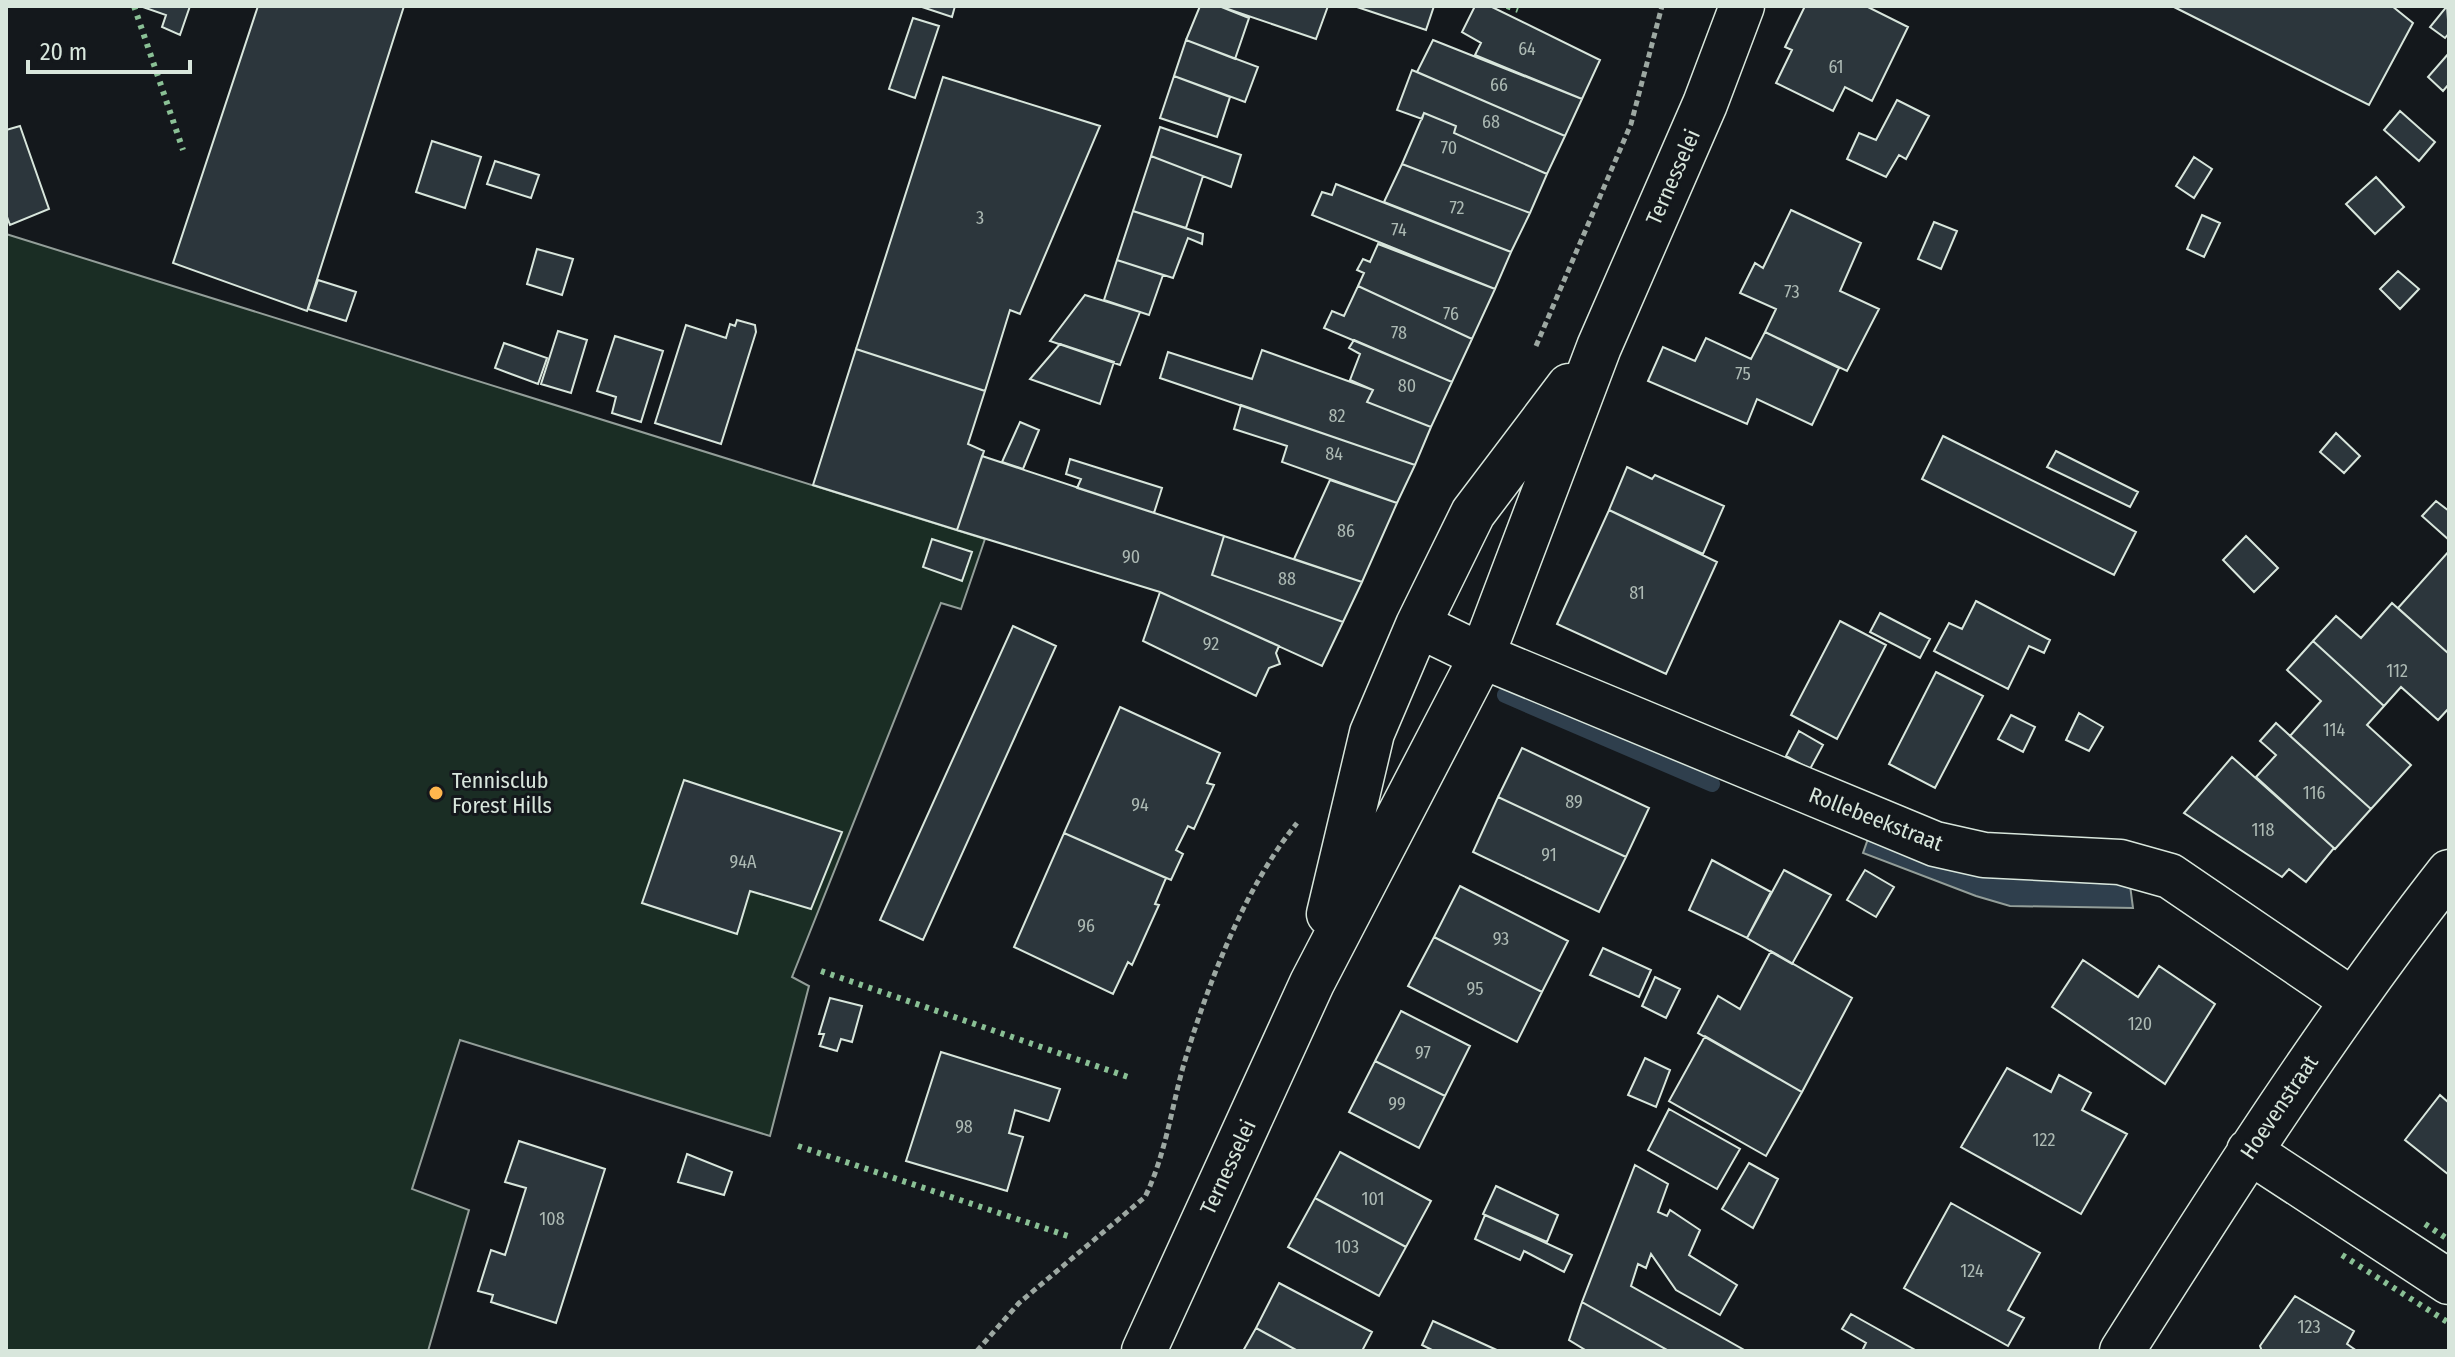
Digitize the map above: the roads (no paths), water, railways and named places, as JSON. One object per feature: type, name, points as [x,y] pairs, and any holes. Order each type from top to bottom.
[{"type":"street","name":"Ternesselei","points":[[1144,1351],[1312,983],[1482,656],[1599,347],[1705,104],[1742,6]]},
{"type":"street","name":"Ternesselei","points":[[1312,983],[1372,733],[1418,625],[1473,513],[1599,347]]},
{"type":"street","points":[[1418,625],[1482,656]]},
{"type":"street","name":"Rollebeekstraat","points":[[1482,656],[1935,844],[1984,855],[2120,862],[2170,876],[2352,1000]]},
{"type":"street","name":"Hoevenstraat","points":[[2122,1351],[2249,1151],[2352,1000],[2449,872]]},
{"type":"street","points":[[2249,1151],[2449,1282]]},
{"type":"water","points":[[1869,836],[2014,878],[2130,885],[2133,908],[2010,906],[1863,853]]},
{"type":"waterway","points":[[1505,695],[1712,784]]},
{"type":"place","name":"Tennisclub Forest Hills","points":[[436,793]]}]
